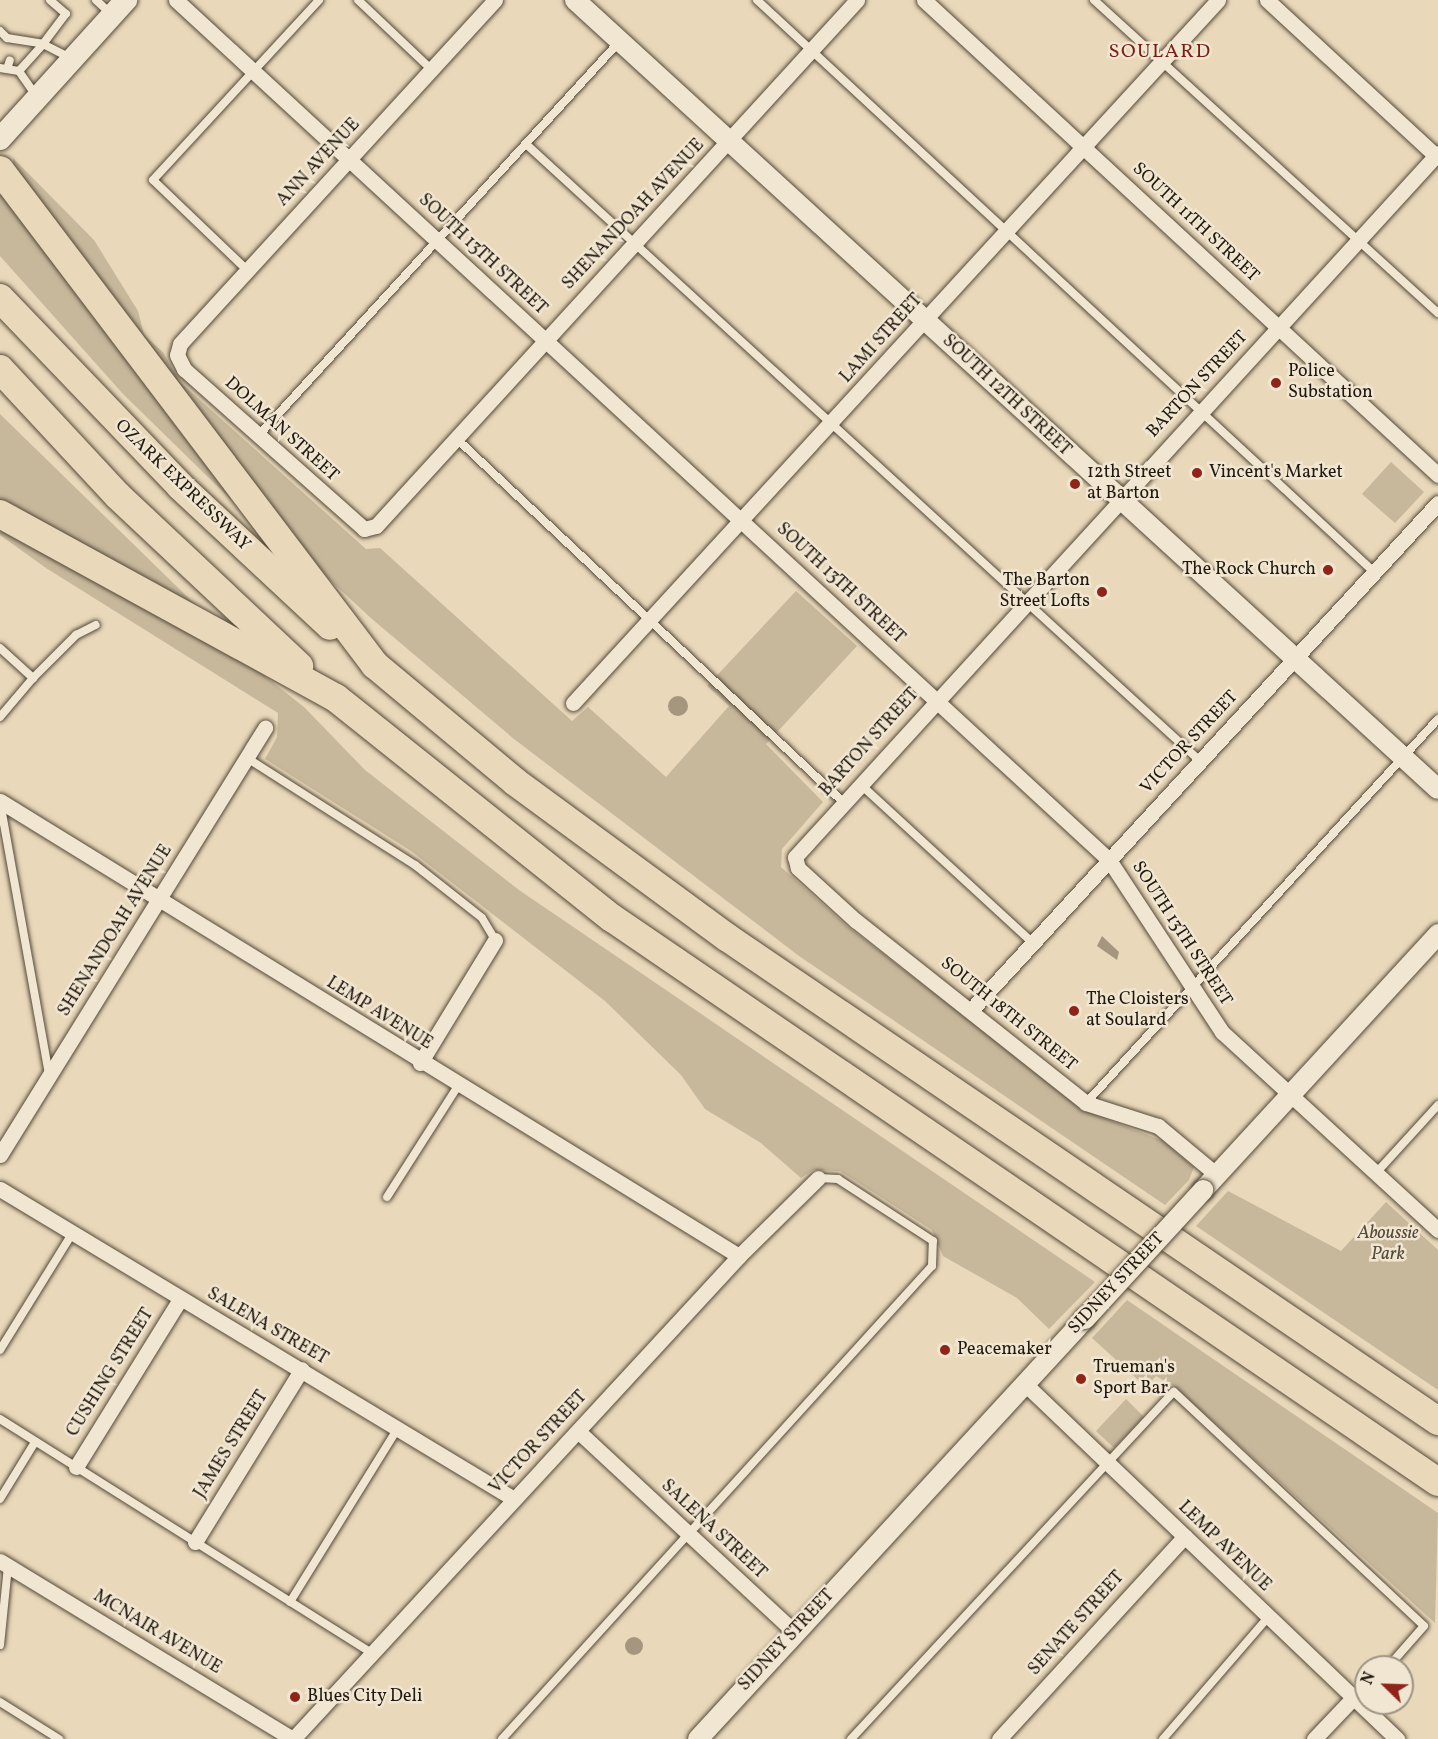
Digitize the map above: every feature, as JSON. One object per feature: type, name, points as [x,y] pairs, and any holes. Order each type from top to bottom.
[{"type":"highway","points":[[0,170],[375,665],[514,781],[661,890],[1438,1420]]},
{"type":"highway","name":"OZARK EXPRESSWAY","points":[[0,298],[180,486],[375,665]]},
{"type":"highway","points":[[0,369],[68,445]]},
{"type":"highway","points":[[0,388],[68,445],[336,699],[612,918],[1438,1482]]},
{"type":"highway","points":[[0,514],[336,699]]},
{"type":"main road","points":[[0,139],[73,59],[112,5]]},
{"type":"street","name":"SOUTH 13TH STREET","points":[[176,0],[1109,860],[1190,989],[1222,1032],[1288,1096],[1438,1230]]},
{"type":"street","name":"ANN AVENUE","points":[[177,356],[180,344],[495,0]]},
{"type":"street","name":"SOUTH 12TH STREET","points":[[575,0],[1119,500],[1438,789]]},
{"type":"street","name":"SHENANDOAH AVENUE","points":[[364,529],[376,526],[857,0]]},
{"type":"street","name":"SOUTH 11TH STREET","points":[[924,0],[1438,475]]},
{"type":"street","name":"LAMI STREET","points":[[573,704],[1218,0]]},
{"type":"street","points":[[1267,0],[1437,155]]},
{"type":"street","name":"BARTON STREET","points":[[795,857],[842,801],[1437,155]]},
{"type":"street","name":"DOLMAN STREET","points":[[177,356],[184,369],[364,529]]},
{"type":"street","name":"VICTOR STREET","points":[[972,1009],[1438,503]]},
{"type":"street","name":"SHENANDOAH AVENUE","points":[[0,1155],[265,728]]},
{"type":"street","name":"LEMP AVENUE","points":[[0,801],[159,898],[420,1063],[739,1256]]},
{"type":"street","name":"SOUTH 18TH STREET","points":[[795,857],[798,867],[856,921],[972,1009],[1086,1103],[1158,1126],[1218,1175]]},
{"type":"street","name":"SIDNEY STREET","points":[[699,1738],[1438,934]]},
{"type":"street","points":[[420,1063],[495,940]]},
{"type":"street","name":"VICTOR STREET","points":[[293,1739],[739,1256],[818,1178]]},
{"type":"street","name":"SALENA STREET","points":[[0,1189],[180,1299],[302,1369],[514,1499]]},
{"type":"street","name":"CUSHING STREET","points":[[76,1467],[180,1299]]},
{"type":"street","name":"JAMES STREET","points":[[195,1542],[302,1369]]},
{"type":"street","name":"LEMP AVENUE","points":[[1024,1383],[1269,1616],[1354,1692]]},
{"type":"street","name":"SALENA STREET","points":[[578,1431],[795,1633]]},
{"type":"street","name":"SENATE STREET","points":[[999,1739],[1185,1536]]},
{"type":"street","name":"MCNAIR AVENUE","points":[[4,1563],[293,1739]]},
{"type":"street","points":[[1314,1739],[1354,1702]]},
{"type":"street","name":"LEMP AVENUE","points":[[1375,1715],[1397,1739]]},
{"type":"lane","points":[[19,71],[44,44],[66,14],[50,0]]},
{"type":"lane","points":[[248,270],[153,180],[319,0]]},
{"type":"lane","points":[[358,0],[432,70]]},
{"type":"lane","points":[[757,0],[1374,572]]},
{"type":"lane","points":[[1094,0],[1359,238],[1438,313]]},
{"type":"lane","points":[[0,31],[17,40],[44,44],[73,59]]},
{"type":"lane","points":[[258,436],[620,41]]},
{"type":"lane","points":[[6,66],[19,71],[38,98]]},
{"type":"lane","points":[[526,144],[1200,761]]},
{"type":"lane","points":[[457,439],[842,801]]},
{"type":"lane","points":[[0,717],[33,678],[76,635],[96,625]]},
{"type":"lane","points":[[0,648],[33,678]]},
{"type":"lane","points":[[1086,1103],[1438,719]]},
{"type":"lane","points":[[247,758],[416,865],[482,918],[495,940]]},
{"type":"lane","points":[[859,783],[1033,943]]},
{"type":"lane","points":[[0,801],[49,1075]]},
{"type":"lane","points":[[387,1197],[458,1086]]},
{"type":"lane","points":[[1376,1173],[1438,1105]]},
{"type":"lane","points":[[502,1739],[690,1535],[932,1266],[933,1241],[838,1179],[818,1178]]},
{"type":"lane","points":[[0,1350],[72,1234]]},
{"type":"lane","points":[[851,1739],[1174,1392],[1424,1626],[1399,1655]]},
{"type":"lane","points":[[0,1419],[372,1653]]},
{"type":"lane","points":[[290,1602],[398,1428]]},
{"type":"lane","points":[[0,1499],[36,1442]]},
{"type":"lane","points":[[0,1645],[4,1563]]},
{"type":"lane","points":[[1163,1739],[1269,1616]]},
{"type":"lane","points":[[0,1702],[59,1739]]},
{"type":"green space","points":[[13,158],[94,240],[138,311],[144,335],[163,352],[180,382],[366,549],[380,548],[572,721],[588,707],[666,777],[729,706],[707,686],[796,591],[857,646],[766,744],[823,802],[782,849],[781,867],[848,927],[1089,1112],[1163,1141],[1194,1167],[1189,1180],[1165,1205],[799,956],[514,739],[372,619],[307,559],[13,169]]},
{"type":"green space","points":[[0,185],[256,524],[123,394],[0,256]]},
{"type":"green space","points":[[0,414],[206,615],[0,505]]},
{"type":"green space","points":[[1391,462],[1424,492],[1395,523],[1362,494]]},
{"type":"green space","points":[[0,523],[232,650],[304,707],[365,770],[519,890],[1095,1282],[1049,1329],[1017,1298],[943,1256],[932,1230],[840,1171],[813,1170],[801,1178],[761,1143],[705,1109],[681,1075],[605,1001],[411,851],[265,759],[277,737],[278,713],[46,568],[0,535]]},
{"type":"green space","name":"Aboussie Park","points":[[1228,1191],[1341,1251],[1386,1202],[1438,1250],[1438,1390],[1196,1226]]},
{"type":"green space","points":[[1127,1300],[1438,1513],[1435,1623],[1175,1387],[1156,1376],[1146,1387],[1092,1338]]},
{"type":"green space","points":[[1126,1399],[1144,1417],[1114,1448],[1096,1431]]},
{"type":"shaded area","points":[[678,696],[685,699],[688,706],[685,713],[678,716],[671,713],[668,706],[671,699]]},
{"type":"shaded area","points":[[1102,936],[1119,952],[1117,960],[1097,946]]},
{"type":"shaded area","points":[[634,1637],[640,1640],[643,1646],[640,1652],[634,1655],[628,1652],[625,1646],[628,1640]]},
{"type":"place","name":"Police Substation","points":[[1276,383]]},
{"type":"place","name":"Vincent's Market","points":[[1197,473]]},
{"type":"place","name":"12th Street at Barton","points":[[1075,484]]},
{"type":"place","name":"The Rock Church","points":[[1328,570]]},
{"type":"place","name":"The Barton Street Lofts","points":[[1102,592]]},
{"type":"place","name":"The Cloisters at Soulard","points":[[1074,1011]]},
{"type":"place","name":"Peacemaker","points":[[945,1350]]},
{"type":"place","name":"Trueman's Sport Bar","points":[[1081,1379]]},
{"type":"place","name":"Blues City Deli","points":[[295,1697]]},
{"type":"district","name":"SOULARD","points":[[1160,52]]}]
